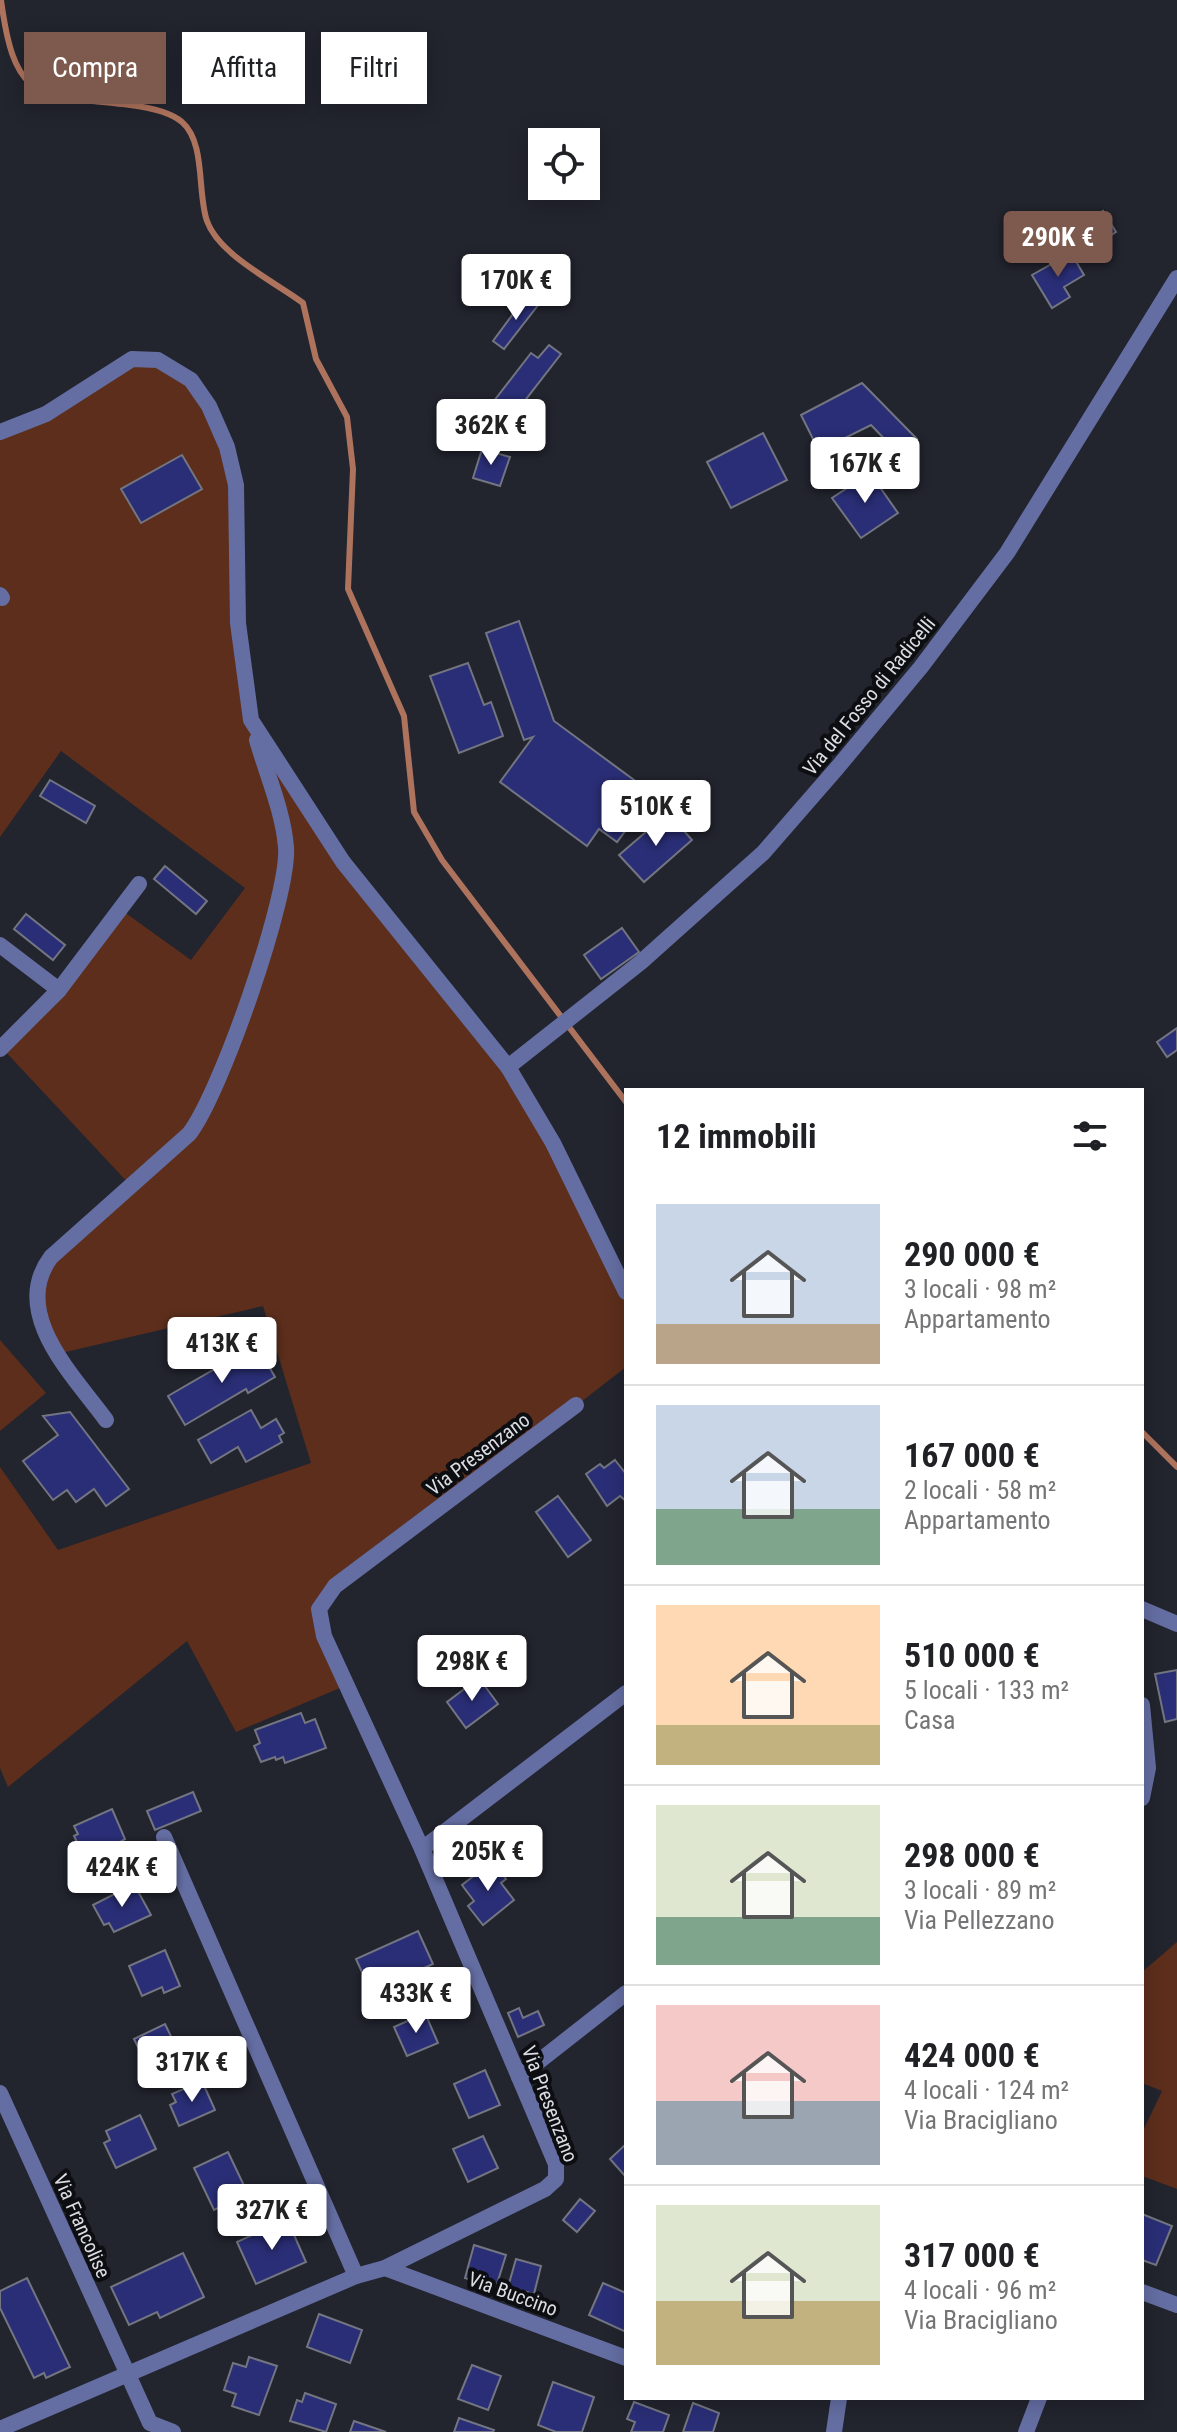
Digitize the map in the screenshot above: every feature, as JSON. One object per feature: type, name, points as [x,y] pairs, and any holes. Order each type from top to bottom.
[{"type":"street","name":"Via del Fosso di Radicelli","points":[[508,1067],[641,962],[763,853],[921,667],[1007,553],[1177,278]]},
{"type":"street","points":[[0,432],[46,414],[132,359],[158,360],[191,380],[215,417],[234,473],[238,623],[251,720],[281,820],[286,864],[281,892],[222,1074],[206,1109],[189,1134],[51,1257],[38,1278],[38,1305],[44,1331],[106,1420]]},
{"type":"street","points":[[251,720],[343,862],[508,1067],[553,1143],[624,1288]]},
{"type":"street","points":[[0,1049],[59,990],[139,884]]},
{"type":"street","points":[[0,945],[59,990]]},
{"type":"street","name":"Via Presenzano","points":[[0,2429],[356,2276],[385,2268],[545,2189],[556,2179],[556,2164],[422,1849],[324,1636],[320,1604],[335,1586],[576,1405]]},
{"type":"street","points":[[1144,1610],[1177,1624]]},
{"type":"street","points":[[422,1849],[624,1695]]},
{"type":"street","points":[[1144,1726],[1148,1768],[1144,1788]]},
{"type":"street","points":[[164,1837],[356,2276]]},
{"type":"street","points":[[519,2077],[624,1995]]},
{"type":"street","name":"Via Francolise","points":[[0,2093],[148,2428]]},
{"type":"street","name":"Via Buccino","points":[[385,2268],[624,2357]]},
{"type":"street","points":[[1144,2293],[1177,2305]]},
{"type":"street","points":[[834,2432],[839,2400]]},
{"type":"street","points":[[1026,2432],[1038,2400]]},
{"type":"street","points":[[148,2428],[173,2432]]},
{"type":"shaded area","points":[[121,364],[176,369],[227,447],[251,720],[321,831],[508,1067],[624,1287],[624,1369],[320,1604],[347,1685],[236,1732],[187,1641],[8,1787],[0,1768],[0,1467],[58,1550],[311,1463],[263,1306],[57,1354],[40,1317],[51,1257],[132,1187],[2,1048],[120,909],[191,960],[245,888],[61,751],[0,837],[0,438]]},
{"type":"shaded area","points":[[0,1340],[46,1393],[0,1431]]},
{"type":"shaded area","points":[[1177,1942],[1177,2189],[1144,2177],[1144,2129],[1162,2091],[1144,2084],[1144,1970]]},
{"type":"building","points":[[1103,211],[1116,232],[1094,246],[1080,226]]},
{"type":"building","points":[[1071,253],[1084,275],[1064,287],[1070,297],[1052,308],[1032,275]]},
{"type":"building","points":[[527,295],[539,304],[504,349],[493,341]]},
{"type":"building","points":[[549,345],[561,354],[496,438],[477,423],[531,353],[538,358]]},
{"type":"building","points":[[862,383],[917,439],[900,455],[871,425],[819,451],[801,415]]},
{"type":"building","points":[[763,433],[787,480],[731,508],[707,462]]},
{"type":"building","points":[[482,449],[510,457],[500,486],[473,478]]},
{"type":"building","points":[[182,455],[202,489],[141,523],[121,489]]},
{"type":"building","points":[[870,473],[898,513],[861,538],[832,498]]},
{"type":"building","points":[[519,621],[554,721],[653,794],[617,842],[599,829],[587,846],[500,782],[533,737],[524,740],[486,633]]},
{"type":"building","points":[[468,663],[484,705],[491,702],[503,736],[459,753],[430,676]]},
{"type":"building","points":[[50,780],[95,806],[86,823],[40,796]]},
{"type":"building","points":[[668,813],[692,840],[644,882],[619,855]]},
{"type":"building","points":[[165,866],[207,901],[196,914],[154,879]]},
{"type":"building","points":[[26,914],[65,945],[53,960],[14,929]]},
{"type":"building","points":[[622,928],[639,952],[601,979],[584,955]]},
{"type":"building","points":[[1177,1028],[1177,1050],[1167,1057],[1157,1042]]},
{"type":"building","points":[[256,1345],[275,1377],[248,1393],[246,1389],[185,1425],[168,1396]]},
{"type":"building","points":[[251,1410],[261,1428],[276,1419],[284,1433],[279,1436],[282,1442],[246,1462],[238,1447],[211,1463],[198,1440]]},
{"type":"building","points":[[70,1412],[129,1489],[106,1506],[94,1489],[76,1502],[67,1490],[53,1500],[23,1461],[58,1435],[43,1416]]},
{"type":"building","points":[[615,1460],[624,1471],[624,1499],[620,1496],[607,1506],[586,1474],[600,1464],[604,1468]]},
{"type":"building","points":[[558,1496],[591,1540],[568,1557],[536,1512]]},
{"type":"building","points":[[1177,1670],[1177,1719],[1165,1722],[1155,1674]]},
{"type":"building","points":[[479,1678],[498,1704],[466,1728],[447,1702]]},
{"type":"building","points":[[301,1713],[305,1723],[315,1719],[326,1748],[285,1763],[283,1757],[261,1762],[254,1746],[260,1743],[255,1730]]},
{"type":"building","points":[[193,1792],[201,1811],[155,1830],[147,1811]]},
{"type":"building","points":[[112,1809],[125,1839],[86,1861],[74,1836],[78,1834],[74,1826]]},
{"type":"building","points":[[493,1861],[506,1879],[501,1883],[514,1900],[483,1925],[468,1906],[474,1901],[462,1885]]},
{"type":"building","points":[[134,1884],[151,1915],[114,1932],[109,1923],[104,1925],[93,1905]]},
{"type":"building","points":[[418,1931],[433,1964],[371,1992],[356,1959]]},
{"type":"building","points":[[165,1950],[180,1986],[164,1993],[162,1987],[142,1996],[129,1966]]},
{"type":"building","points":[[519,2008],[523,2018],[538,2011],[544,2025],[518,2037],[508,2013]]},
{"type":"building","points":[[425,2013],[438,2043],[407,2056],[394,2027]]},
{"type":"building","points":[[165,2024],[179,2053],[148,2068],[134,2039]]},
{"type":"building","points":[[485,2070],[500,2105],[469,2118],[454,2084]]},
{"type":"building","points":[[202,2081],[215,2110],[179,2126],[170,2105],[176,2102],[172,2094]]},
{"type":"building","points":[[140,2115],[156,2149],[116,2168],[104,2143],[110,2140],[106,2131]]},
{"type":"building","points":[[483,2136],[498,2168],[468,2182],[453,2149]]},
{"type":"building","points":[[624,2146],[624,2175],[610,2159]]},
{"type":"building","points":[[228,2152],[248,2194],[214,2210],[194,2168]]},
{"type":"building","points":[[580,2199],[595,2211],[577,2232],[563,2220]]},
{"type":"building","points":[[1144,2215],[1172,2226],[1156,2265],[1144,2261]]},
{"type":"building","points":[[287,2219],[306,2262],[256,2284],[237,2242]]},
{"type":"building","points":[[474,2245],[506,2255],[496,2287],[465,2278]]},
{"type":"building","points":[[183,2253],[204,2297],[160,2318],[157,2312],[129,2325],[111,2287]]},
{"type":"building","points":[[516,2259],[541,2266],[534,2294],[508,2287]]},
{"type":"building","points":[[27,2278],[70,2367],[46,2378],[44,2373],[34,2378],[0,2308],[0,2291]]},
{"type":"building","points":[[603,2283],[624,2292],[624,2331],[589,2315]]},
{"type":"building","points":[[319,2314],[362,2330],[350,2363],[307,2347]]},
{"type":"building","points":[[249,2357],[277,2366],[259,2415],[232,2406],[236,2394],[224,2390],[233,2363],[246,2367]]},
{"type":"building","points":[[472,2365],[501,2376],[488,2410],[458,2399]]},
{"type":"building","points":[[553,2382],[594,2397],[582,2432],[556,2432],[538,2425]]},
{"type":"building","points":[[305,2393],[336,2404],[326,2432],[290,2421],[297,2400],[302,2402]]},
{"type":"building","points":[[634,2402],[669,2415],[663,2432],[631,2432],[635,2422],[627,2419]]},
{"type":"building","points":[[693,2403],[719,2413],[713,2432],[683,2432]]},
{"type":"building","points":[[459,2418],[494,2430],[454,2432]]},
{"type":"building","points":[[354,2421],[386,2432],[350,2432]]},
{"type":"waterway","points":[[1,0],[14,59],[23,76],[36,87],[73,99],[150,108],[182,122],[195,142],[204,210],[213,233],[249,267],[303,303],[316,359],[347,417],[353,469],[348,589],[404,716],[414,812],[442,860],[624,1099]]},
{"type":"waterway","points":[[1144,1434],[1177,1467]]}]
